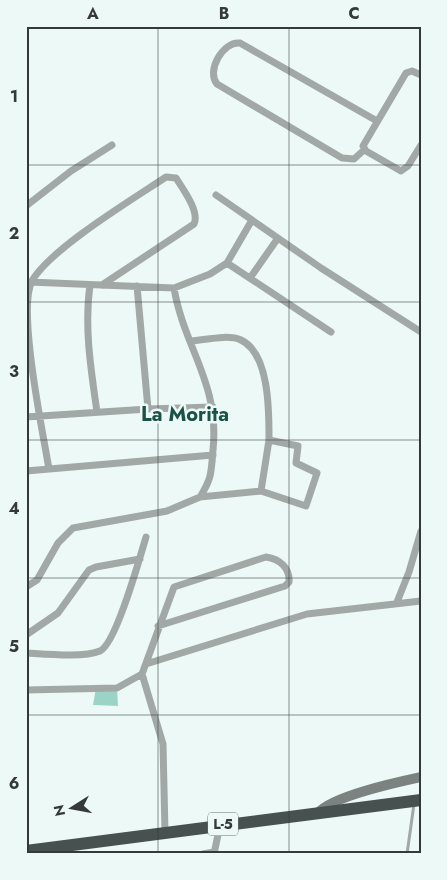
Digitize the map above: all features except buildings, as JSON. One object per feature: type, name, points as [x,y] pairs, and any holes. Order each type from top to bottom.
[{"type":"highway","name":"L-5","points":[[26,851],[45,851],[165,832],[417,800]]},
{"type":"street","points":[[364,150],[354,159],[342,158],[217,84],[212,76],[213,68],[226,46],[240,43],[377,121]]},
{"type":"street","points":[[364,150],[363,143],[406,73],[412,71],[421,75]]},
{"type":"street","points":[[26,206],[71,171],[112,145]]},
{"type":"street","points":[[364,150],[401,171],[408,166],[421,145]]},
{"type":"street","points":[[49,469],[29,336],[29,282],[65,247],[166,176],[176,178],[195,211],[196,218],[194,224],[102,285]]},
{"type":"street","points":[[216,195],[421,332]]},
{"type":"street","points":[[29,282],[174,288],[210,274],[227,263],[252,220]]},
{"type":"street","points":[[250,278],[278,238]]},
{"type":"street","points":[[227,263],[331,332]]},
{"type":"street","points":[[90,285],[88,340],[97,412]]},
{"type":"street","points":[[137,286],[148,409]]},
{"type":"street","points":[[174,288],[177,306],[208,383],[213,407],[213,456],[210,481],[200,497]]},
{"type":"street","points":[[191,341],[240,340],[251,347],[257,356],[267,389],[269,440],[261,491]]},
{"type":"street","points":[[26,417],[213,407]]},
{"type":"street","points":[[26,587],[37,580],[58,542],[73,528],[167,511],[200,497],[261,491],[306,506],[317,473],[296,463],[298,446],[269,440]]},
{"type":"street","points":[[26,471],[213,456]]},
{"type":"street","points":[[397,602],[409,572],[421,531]]},
{"type":"street","points":[[26,653],[85,654],[104,649],[115,630],[146,537]]},
{"type":"street","points":[[158,626],[284,586],[288,582],[288,573],[282,564],[266,557],[174,587],[158,626],[142,674],[163,744],[165,832]]},
{"type":"street","points":[[26,635],[58,613],[89,570],[140,559]]},
{"type":"street","points":[[146,664],[307,614],[421,600]]},
{"type":"street","points":[[26,690],[116,688],[142,674]]},
{"type":"street","points":[[318,813],[325,806],[374,788],[421,777]]},
{"type":"street","points":[[203,854],[214,853],[220,825]]},
{"type":"lane","points":[[407,854],[417,800]]},
{"type":"green space","points":[[96,688],[117,688],[118,706],[93,705]]},
{"type":"district","name":"La Morita","points":[[185,414]]}]
